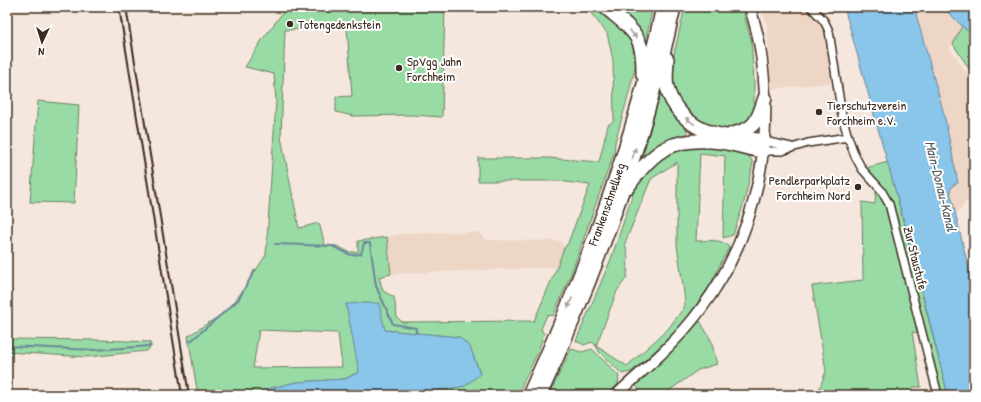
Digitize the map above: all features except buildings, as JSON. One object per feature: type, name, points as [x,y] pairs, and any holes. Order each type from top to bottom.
[{"type":"highway","points":[[605,7],[626,25],[637,37],[642,59],[641,97]]},
{"type":"highway","name":"Frankenschnellweg","points":[[529,395],[560,327],[584,267],[618,172],[641,97],[663,7]]},
{"type":"highway","name":"Frankenschnellweg","points":[[540,395],[568,333],[627,179],[651,99],[674,7]]},
{"type":"highway","points":[[669,30],[666,76],[667,88],[670,97],[682,115],[690,122],[710,133],[726,135],[764,146]]},
{"type":"highway","points":[[726,135],[745,131],[753,126],[758,118],[765,98]]},
{"type":"highway","points":[[617,203],[645,164],[656,154],[676,144],[684,141],[701,141],[722,142],[749,149],[764,146]]},
{"type":"main road","points":[[616,395],[682,333],[701,310],[716,288],[733,256],[752,211],[758,189],[764,146],[765,98],[759,41],[750,7]]},
{"type":"street","name":"Zur Staustufe","points":[[811,7],[824,21],[829,31],[841,110],[854,156],[862,170],[882,190],[889,204],[938,395]]},
{"type":"street","points":[[764,146],[791,147],[848,137]]},
{"type":"shaded area","points":[[761,7],[808,7],[821,20],[831,83],[772,89],[767,24]]},
{"type":"shaded area","points":[[914,7],[943,7],[962,26],[950,48],[974,85],[974,199],[965,202],[960,211],[955,212],[950,191],[953,185],[957,183],[944,114]]},
{"type":"shaded area","points":[[477,232],[488,240],[561,241],[564,248],[557,267],[391,274],[387,237],[408,233]]},
{"type":"green space","points":[[287,7],[445,7],[442,117],[412,115],[353,116],[336,112],[336,97],[352,96],[347,27],[285,30],[281,137],[299,228],[319,223],[325,245],[337,246],[349,252],[358,252],[358,241],[387,237],[391,274],[379,277],[383,291],[394,297],[397,317],[402,322],[534,321],[564,248],[568,243],[590,185],[558,181],[478,181],[478,158],[549,158],[599,162],[608,125],[614,121],[613,60],[607,33],[586,7],[599,7],[627,32],[635,47],[637,60],[615,142],[614,153],[571,274],[553,316],[547,315],[541,329],[544,334],[537,354],[517,395],[412,395],[465,386],[480,373],[470,347],[459,337],[385,330],[346,304],[360,371],[345,379],[297,382],[267,389],[266,395],[198,395],[188,336],[227,311],[241,293],[266,255],[276,101],[274,74],[245,67],[262,40]],"holes":[[[259,330],[338,333],[342,367],[253,368]]]},
{"type":"green space","points":[[608,7],[653,7],[644,48]]},
{"type":"green space","points":[[685,7],[742,7],[751,39],[754,81],[754,113],[750,123],[724,131],[705,127],[676,102],[669,75]]},
{"type":"green space","points":[[962,26],[974,36],[974,76],[953,44]]},
{"type":"green space","points":[[662,86],[687,124],[687,139],[641,163]]},
{"type":"green space","points":[[38,101],[79,105],[74,203],[30,202]]},
{"type":"green space","points":[[690,144],[743,151],[750,157],[753,163],[744,202],[733,235],[723,238],[725,156],[700,153],[696,241],[719,241],[723,242],[729,247],[709,287],[681,326],[660,347],[631,372],[622,374],[600,353],[592,342],[584,345],[576,341],[611,259],[639,176],[669,150]],"holes":[[[677,162],[677,245],[685,306],[668,329],[627,366],[596,346],[617,291],[627,277],[628,257],[625,243],[651,179]]]},
{"type":"green space","points":[[888,162],[948,395],[941,395],[896,214],[891,201],[866,168]]},
{"type":"green space","points":[[876,192],[878,192],[886,206],[920,333],[912,332],[921,387],[913,387],[912,395],[817,395],[826,371],[812,286],[863,280],[862,202],[875,204]]},
{"type":"green space","points":[[700,321],[711,340],[717,364],[698,370],[663,395],[644,395],[636,386],[640,380],[669,354]]},
{"type":"green space","points":[[7,339],[150,342],[150,348],[146,351],[87,357],[7,352]]},
{"type":"green space","points":[[571,349],[582,352],[592,349],[619,376],[618,384],[608,395],[549,395]]},
{"type":"water","name":"Main-Donau-Kanal","points":[[844,7],[914,7],[944,114],[958,183],[953,185],[950,191],[974,291],[974,395],[948,395],[908,236]]},
{"type":"water","points":[[943,7],[974,7],[974,36],[962,26]]},
{"type":"water","points":[[379,303],[385,330],[459,337],[470,347],[480,374],[465,386],[412,395],[266,395],[267,389],[297,382],[345,379],[359,372],[346,304]]},
{"type":"waterway","points":[[275,244],[332,246],[351,255],[361,254],[364,243],[370,243],[376,286],[393,324],[416,328],[416,333]]},
{"type":"waterway","points":[[189,341],[238,300],[255,270]]},
{"type":"waterway","points":[[7,346],[95,350],[151,346]]},
{"type":"railway","points":[[119,7],[182,395]]},
{"type":"railway","points":[[126,7],[189,395]]},
{"type":"place","name":"Totengedenkstein","points":[[290,24]]},
{"type":"place","name":"SpVgg Jahn Forchheim","points":[[399,68]]},
{"type":"place","name":"Tierschutzverein Forchheim e.V.","points":[[819,112]]},
{"type":"place","name":"Pendlerparkplatz Forchheim Nord","points":[[858,187]]}]
